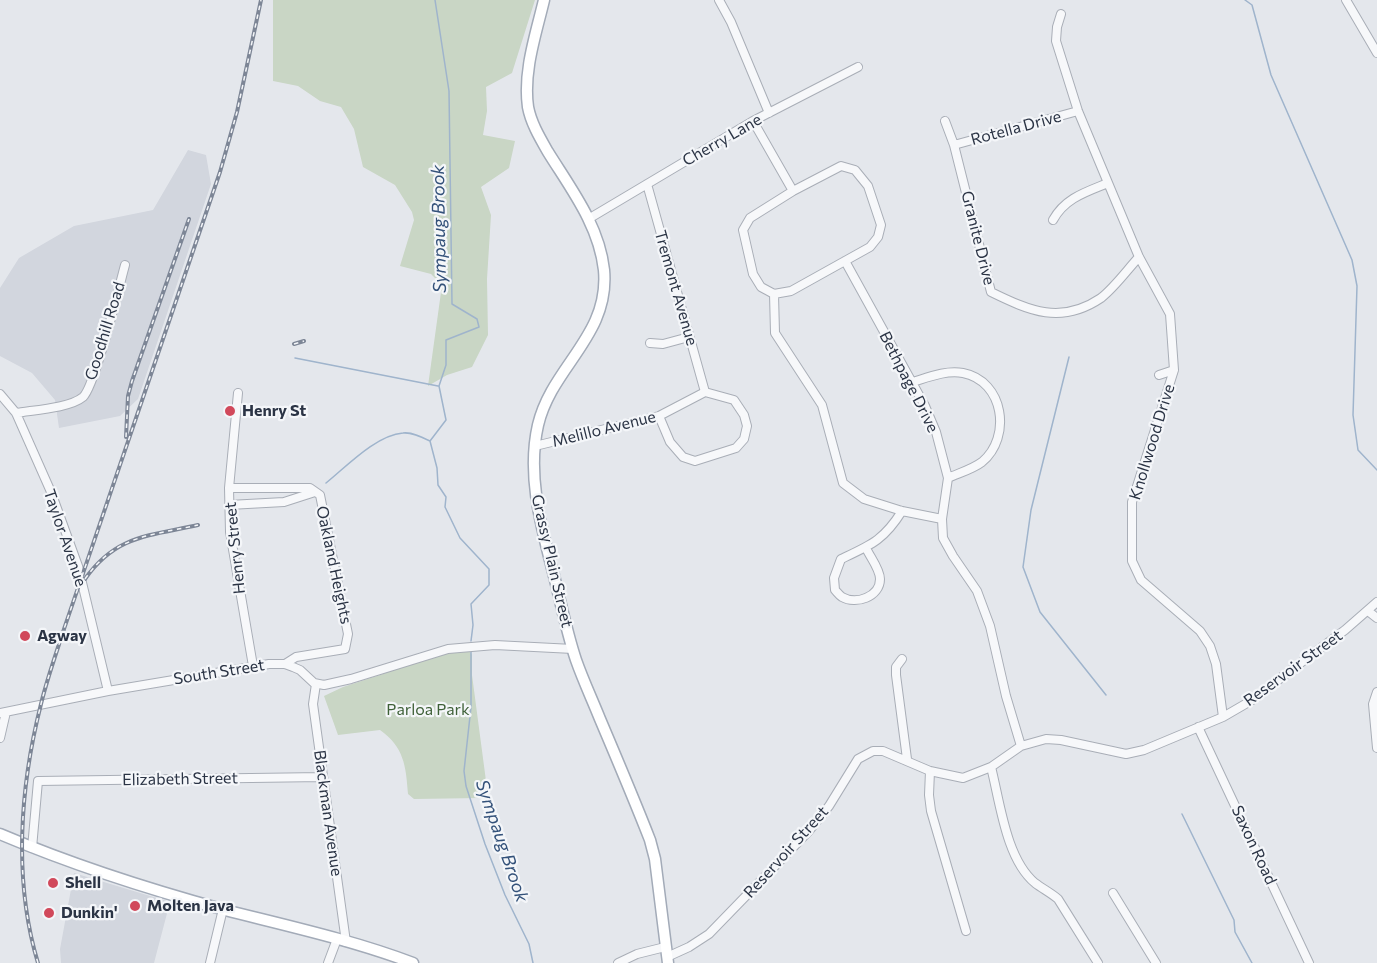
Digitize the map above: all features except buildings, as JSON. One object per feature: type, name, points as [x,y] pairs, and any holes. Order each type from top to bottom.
[{"type":"main road","name":"Grassy Plain Street","points":[[544,0],[527,76],[529,109],[536,131],[590,218],[604,270],[603,294],[598,315],[589,336],[556,383],[545,404],[538,425],[534,485],[538,511],[573,649],[650,840],[655,859],[667,956]]},
{"type":"main road","points":[[0,834],[115,878],[342,940],[412,963]]},
{"type":"street","points":[[719,0],[731,22],[769,113]]},
{"type":"street","points":[[1346,0],[1377,53]]},
{"type":"street","name":"Knollwood Drive","points":[[1061,14],[1056,27],[1056,41],[1078,111],[1139,256],[1170,314],[1174,370],[1132,502],[1132,561],[1141,580],[1200,631],[1210,646],[1216,664],[1223,717]]},
{"type":"street","name":"Cherry Lane","points":[[590,218],[753,121],[858,67]]},
{"type":"street","name":"Rotella Drive","points":[[954,145],[1078,111]]},
{"type":"street","points":[[753,121],[794,191]]},
{"type":"street","name":"Granite Drive","points":[[945,121],[954,145],[991,292],[1017,305],[1044,314],[1074,312],[1102,297],[1139,256]]},
{"type":"street","points":[[841,166],[855,170],[867,186],[881,225],[878,237],[870,247],[845,261],[791,291],[774,294],[761,286],[753,274],[743,230],[750,218],[794,191],[841,166]]},
{"type":"street","points":[[1053,220],[1058,210],[1070,199],[1108,183]]},
{"type":"street","name":"Tremont Avenue","points":[[647,184],[705,392]]},
{"type":"street","name":"Bethpage Drive","points":[[845,261],[913,382],[936,432],[948,478],[942,519],[944,538],[953,556],[977,591],[990,626],[1011,717],[1021,746]]},
{"type":"street","name":"Goodhill Road","points":[[16,413],[74,402],[84,396],[96,370],[125,265]]},
{"type":"street","points":[[774,294],[775,333],[822,405],[843,483],[864,499],[902,511],[942,519]]},
{"type":"street","points":[[650,343],[663,344],[689,337]]},
{"type":"street","points":[[1159,375],[1174,370]]},
{"type":"street","points":[[913,382],[946,373],[965,374],[986,385],[999,408],[1001,425],[997,442],[982,462],[948,478]]},
{"type":"street","points":[[659,416],[670,442],[683,457],[695,460],[736,448],[744,439],[747,426],[744,415],[734,400],[705,392]]},
{"type":"street","name":"Melillo Avenue","points":[[535,446],[659,416],[705,392]]},
{"type":"street","name":"Henry Street","points":[[238,393],[229,488],[230,532],[253,666]]},
{"type":"street","name":"Taylor Avenue","points":[[0,394],[16,413],[51,492],[78,566],[108,690]]},
{"type":"street","name":"Oakland Heights","points":[[229,488],[310,488],[320,495],[348,634],[345,648],[296,657],[285,664]]},
{"type":"street","name":"Oakland Heights","points":[[229,505],[284,502],[315,492]]},
{"type":"street","points":[[866,548],[880,576],[880,584],[868,597],[853,600],[842,597],[835,590],[834,578],[842,559],[874,544],[892,528],[902,511]]},
{"type":"street","name":"Reservoir Street","points":[[618,963],[637,954],[667,956],[689,947],[709,934],[796,845],[829,806],[858,759],[873,751],[883,751],[907,759],[930,771],[963,778],[991,767],[1021,746],[1046,739],[1126,754],[1144,750],[1223,717],[1254,699],[1346,630],[1377,602]]},
{"type":"street","points":[[1368,611],[1377,618]]},
{"type":"street","points":[[316,684],[332,684],[351,679],[448,649],[495,645],[573,649]]},
{"type":"street","points":[[902,659],[896,667],[896,675],[907,759]]},
{"type":"street","name":"South Street","points":[[3,712],[108,690],[253,666],[285,664],[300,670],[316,684]]},
{"type":"street","name":"Blackman Avenue","points":[[316,684],[313,704],[342,940]]},
{"type":"street","points":[[1377,692],[1373,704],[1377,748]]},
{"type":"street","points":[[0,738],[3,712]]},
{"type":"street","name":"Saxon Road","points":[[1198,727],[1309,963]]},
{"type":"street","points":[[991,767],[1012,850],[1035,883],[1058,899],[1098,963]]},
{"type":"street","points":[[930,771],[931,811],[966,931]]},
{"type":"street","name":"Elizabeth Street","points":[[32,848],[38,781],[322,777]]},
{"type":"street","points":[[1113,893],[1156,963]]},
{"type":"street","points":[[210,963],[223,909]]},
{"type":"street","points":[[328,963],[342,940]]},
{"type":"shaded area","points":[[188,150],[206,155],[211,184],[138,399],[120,416],[59,428],[55,400],[32,373],[0,356],[0,288],[19,258],[74,226],[153,210]]},
{"type":"shaded area","points":[[74,873],[170,902],[154,963],[61,963],[60,949]]},
{"type":"green space","points":[[273,0],[535,0],[512,73],[486,87],[487,111],[483,135],[515,141],[509,168],[481,187],[491,215],[487,279],[488,335],[472,367],[447,375],[428,386],[442,285],[431,274],[400,266],[414,220],[412,212],[395,185],[363,167],[354,129],[341,107],[320,101],[298,86],[273,81]]},
{"type":"green space","name":"Parloa Park","points":[[468,649],[472,655],[472,675],[486,781],[485,794],[481,798],[414,799],[408,794],[405,766],[399,750],[388,736],[380,730],[338,735],[324,696],[398,666],[452,651]]},
{"type":"waterway","name":"Sympaug Brook","points":[[435,0],[449,91],[452,304],[477,319],[479,327],[446,340],[446,365],[439,386],[446,420],[430,441],[437,468],[438,485],[446,497],[445,507],[460,538],[489,569],[489,585],[471,604],[473,625],[471,641]]},
{"type":"waterway","points":[[1245,0],[1252,5],[1271,75],[1352,260],[1357,286],[1353,415],[1358,450],[1377,470]]},
{"type":"waterway","points":[[1069,357],[1031,510],[1023,567],[1040,612],[1106,695]]},
{"type":"waterway","points":[[295,358],[438,386]]},
{"type":"waterway","points":[[326,483],[382,439],[410,433],[430,441]]},
{"type":"waterway","name":"Sympaug Brook","points":[[471,652],[471,707],[464,771],[466,786],[505,895],[529,944],[533,963]]},
{"type":"waterway","points":[[1182,814],[1234,920],[1235,932],[1252,963]]},
{"type":"railway","points":[[38,963],[25,899],[22,834],[28,768],[41,704],[64,629],[220,172],[237,112],[261,0]]},
{"type":"railway","points":[[126,437],[128,396],[132,381],[189,219]]},
{"type":"railway","points":[[294,344],[304,341]]},
{"type":"railway","points":[[85,579],[97,564],[121,545],[149,535],[198,525]]},
{"type":"place","name":"Henry St","points":[[230,411]]},
{"type":"place","name":"Agway","points":[[25,636]]},
{"type":"place","name":"Shell","points":[[53,883]]},
{"type":"place","name":"Molten Java","points":[[135,906]]},
{"type":"place","name":"Dunkin'","points":[[49,913]]}]
